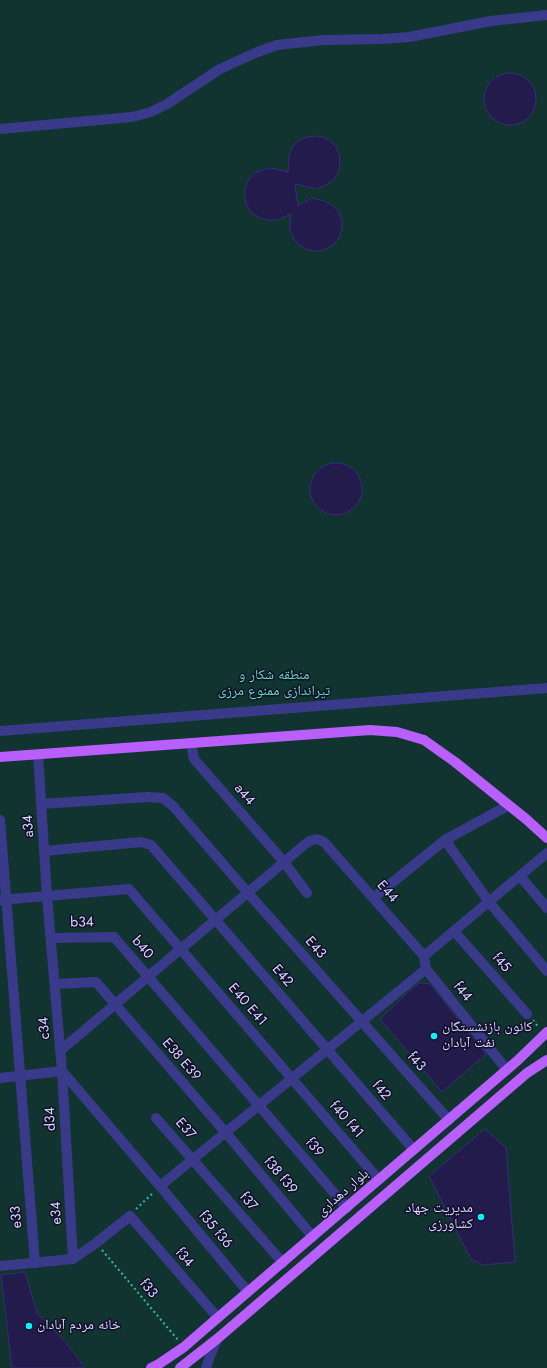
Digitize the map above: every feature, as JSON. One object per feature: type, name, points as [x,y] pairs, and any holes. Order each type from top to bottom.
[{"type":"main road","points":[[0,757],[370,730],[396,732],[424,740],[455,762],[526,818],[547,838]]},
{"type":"main road","name":"بلوار دهداری","points":[[151,1368],[184,1347],[508,1070],[546,1033]]},
{"type":"main road","name":"بلوار دهداری","points":[[180,1368],[217,1339],[527,1073],[547,1060]]},
{"type":"street","points":[[0,128],[138,116],[151,112],[167,104],[220,69],[254,53],[277,45],[324,40],[409,37],[491,21],[547,15]]},
{"type":"street","points":[[0,731],[547,688]]},
{"type":"street","name":"a44","points":[[191,743],[194,759],[284,862],[307,893]]},
{"type":"street","name":"a34","points":[[38,755],[47,896]]},
{"type":"street","name":"E43","points":[[42,804],[148,797],[163,798],[173,806],[362,1022]]},
{"type":"street","points":[[373,898],[445,840],[509,805]]},
{"type":"street","name":"e33","points":[[0,820],[3,900],[13,979],[35,1263]]},
{"type":"street","name":"E44","points":[[284,862],[309,842],[317,839],[324,842],[424,956]]},
{"type":"street","points":[[445,840],[489,902],[547,971]]},
{"type":"street","name":"E42","points":[[44,851],[141,842],[151,845],[327,1050]]},
{"type":"street","points":[[160,1186],[426,969],[424,956],[547,853]]},
{"type":"street","points":[[60,1050],[116,1005],[284,862]]},
{"type":"street","points":[[520,876],[547,908]]},
{"type":"street","name":"E40 E41","points":[[47,896],[129,889],[292,1079]]},
{"type":"street","points":[[3,900],[47,896]]},
{"type":"street","name":"b34","points":[[47,896],[55,984]]},
{"type":"street","name":"f45","points":[[454,931],[527,1014]]},
{"type":"street","name":"b34","points":[[51,938],[114,936]]},
{"type":"street","name":"b40","points":[[114,936],[259,1106]]},
{"type":"street","name":"f44","points":[[426,969],[508,1070]]},
{"type":"street","name":"E38 E39","points":[[55,984],[96,982],[226,1133]]},
{"type":"street","name":"c34","points":[[55,984],[62,1071]]},
{"type":"street","name":"f43","points":[[362,1022],[449,1120]]},
{"type":"street","name":"f42","points":[[327,1050],[414,1150]]},
{"type":"street","points":[[0,1078],[62,1071]]},
{"type":"street","name":"d34","points":[[62,1071],[68,1165]]},
{"type":"street","name":"f35 f36","points":[[62,1071],[248,1292]]},
{"type":"street","name":"f40 f41","points":[[292,1079],[379,1180]]},
{"type":"street","name":"f39","points":[[259,1106],[347,1208]]},
{"type":"street","name":"E37","points":[[156,1118],[193,1160]]},
{"type":"street","name":"f38 f39","points":[[226,1133],[313,1237]]},
{"type":"street","name":"f37","points":[[193,1160],[283,1263]]},
{"type":"street","name":"e34","points":[[68,1165],[73,1260]]},
{"type":"street","points":[[0,1266],[73,1260],[130,1216]]},
{"type":"street","name":"f34","points":[[130,1216],[218,1318]]},
{"type":"street","points":[[206,1368],[217,1339]]},
{"type":"path","points":[[527,1014],[546,1033]]},
{"type":"path","points":[[130,1216],[160,1186]]},
{"type":"path","name":"f33","points":[[96,1243],[184,1347]]},
{"type":"green space","name":"منطقه شکار و تیراندازی ممنوع مرزی","points":[[0,0],[547,0],[547,1368],[0,1368]]},
{"type":"building","points":[[510,73],[524,77],[532,85],[536,99],[532,113],[524,121],[510,125],[496,121],[488,113],[484,99],[488,85],[496,77]]},
{"type":"building","points":[[306,137],[323,137],[336,147],[340,163],[339,171],[335,178],[328,184],[317,189],[295,184],[298,206],[312,198],[325,201],[338,211],[341,218],[342,227],[336,242],[323,250],[315,251],[306,249],[298,244],[293,237],[290,229],[291,214],[277,220],[269,220],[260,218],[253,214],[247,206],[245,189],[248,181],[254,174],[262,170],[271,168],[288,172],[289,156],[292,148],[298,141]]},
{"type":"building","points":[[336,463],[350,467],[358,475],[362,489],[358,503],[350,511],[336,515],[322,511],[314,503],[310,489],[314,475],[322,467]]},
{"type":"building","name":"کانون بازنشستگان نفت آبادان","points":[[419,983],[430,984],[486,1054],[442,1092],[380,1019]]},
{"type":"building","name":"مدیریت جهاد کشاورزی","points":[[485,1129],[506,1148],[515,1262],[483,1265],[471,1259],[429,1176]]},
{"type":"building","name":"خانه مردم آبادان","points":[[25,1272],[37,1313],[64,1340],[85,1368],[12,1368],[1,1275]]},
{"type":"place","name":"کانون بازنشستگان نفت آبادان","points":[[434,1036]]},
{"type":"place","name":"مدیریت جهاد کشاورزی","points":[[481,1217]]},
{"type":"place","name":"خانه مردم آبادان","points":[[29,1326]]}]
